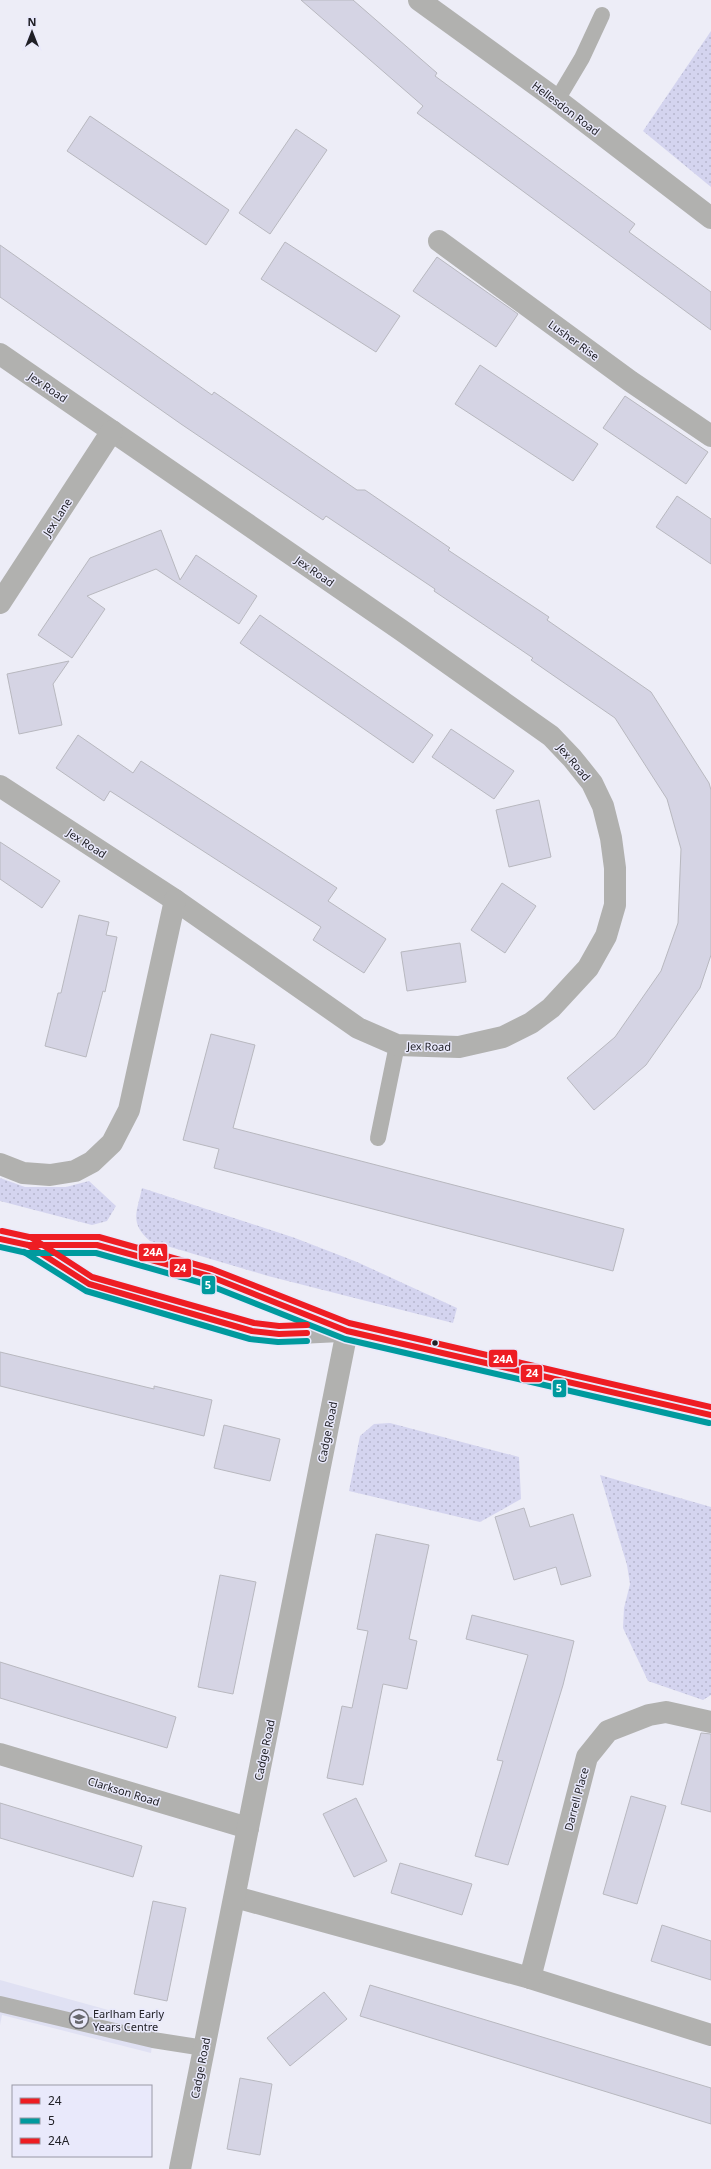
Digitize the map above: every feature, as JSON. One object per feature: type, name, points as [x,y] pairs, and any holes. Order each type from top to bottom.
[{"type":"highway","points":[[0,1238],[28,1246],[88,1284],[252,1331],[279,1334],[347,1331]]},
{"type":"highway","points":[[28,1246],[97,1245],[114,1249],[209,1276],[347,1331],[711,1415]]},
{"type":"street","name":"Hellesdon Road","points":[[419,0],[557,100],[711,218]]},
{"type":"street","name":"Lusher Rise","points":[[439,242],[630,381],[711,436]]},
{"type":"street","name":"Jex Road","points":[[0,354],[551,736],[572,758],[592,783],[603,806],[611,838],[615,868],[615,905],[606,936],[588,968],[551,1008],[531,1023],[503,1037],[459,1047],[397,1045],[358,1028],[175,900],[0,786]]},
{"type":"street","name":"Jex Lane","points":[[0,603],[112,431]]},
{"type":"street","points":[[0,1164],[23,1173],[50,1175],[75,1171],[92,1162],[112,1142],[128,1110],[175,900]]},
{"type":"street","name":"Cadge Road","points":[[180,2169],[347,1331]]},
{"type":"street","name":"Darrell Place","points":[[530,1978],[587,1758],[608,1730],[649,1715],[666,1712],[711,1722]]},
{"type":"street","name":"Clarkson Road","points":[[0,1754],[248,1828]]},
{"type":"street","points":[[235,1897],[530,1978],[711,2035]]},
{"type":"lane","points":[[557,100],[582,58],[602,15]]},
{"type":"lane","points":[[378,1138],[397,1045]]},
{"type":"lane","points":[[0,2004],[153,2040],[204,2048]]},
{"type":"shaded area","points":[[711,31],[711,187],[643,131]]},
{"type":"shaded area","points":[[0,1178],[25,1187],[66,1187],[89,1181],[116,1206],[107,1221],[92,1225],[0,1201]]},
{"type":"shaded area","points":[[142,1188],[295,1238],[357,1262],[457,1308],[453,1323],[268,1276],[150,1241],[143,1235],[137,1223],[136,1217]]},
{"type":"shaded area","points":[[390,1423],[519,1457],[521,1499],[480,1522],[349,1491],[360,1436],[374,1424]]},
{"type":"shaded area","points":[[600,1475],[711,1507],[711,1695],[703,1700],[648,1681],[623,1628],[624,1608],[630,1584],[627,1565]]},
{"type":"shaded area","name":"Earlham Early Years Centre","points":[[0,1980],[155,2023],[151,2053],[2,2015],[0,2025]]},
{"type":"building","points":[[301,0],[353,0],[437,73],[435,76],[635,224],[629,232],[711,292],[711,330],[417,113],[423,106]]},
{"type":"building","points":[[90,116],[229,210],[206,245],[67,151]]},
{"type":"building","points":[[296,129],[327,150],[270,234],[239,213]]},
{"type":"building","points":[[285,242],[400,316],[376,352],[261,279]]},
{"type":"building","points":[[0,245],[212,395],[214,392],[357,490],[365,490],[450,548],[448,550],[549,617],[547,620],[651,692],[709,783],[711,790],[711,955],[700,988],[646,1065],[594,1110],[567,1078],[615,1037],[661,971],[678,923],[681,849],[667,799],[615,718],[531,660],[533,658],[434,591],[435,589],[326,516],[323,520],[181,424],[0,297]]},
{"type":"building","points":[[437,257],[518,314],[496,347],[413,291]]},
{"type":"building","points":[[480,365],[598,444],[573,481],[455,404]]},
{"type":"building","points":[[625,396],[708,452],[686,484],[603,428]]},
{"type":"building","points":[[677,496],[711,519],[711,564],[656,527]]},
{"type":"building","points":[[161,530],[180,580],[196,555],[257,596],[239,624],[156,569],[87,596],[105,609],[72,658],[38,635],[90,558]]},
{"type":"building","points":[[260,615],[433,735],[413,763],[240,643]]},
{"type":"building","points":[[69,661],[53,684],[62,725],[19,734],[7,674]]},
{"type":"building","points":[[451,729],[514,771],[494,799],[432,757]]},
{"type":"building","points":[[78,735],[133,773],[141,761],[337,888],[328,901],[386,939],[364,973],[313,940],[321,927],[110,791],[104,801],[56,768]]},
{"type":"building","points":[[539,800],[551,857],[509,867],[496,810]]},
{"type":"building","points":[[0,842],[60,881],[42,908],[0,879]]},
{"type":"building","points":[[502,883],[536,906],[505,953],[471,930]]},
{"type":"building","points":[[79,915],[109,922],[106,935],[117,937],[105,992],[103,991],[86,1057],[45,1046],[58,993],[61,993]]},
{"type":"building","points":[[460,943],[466,982],[407,991],[401,952]]},
{"type":"building","points":[[211,1034],[255,1045],[233,1128],[624,1229],[613,1271],[214,1168],[219,1149],[183,1140]]},
{"type":"building","points":[[0,1352],[154,1389],[154,1386],[212,1400],[204,1436],[0,1386]]},
{"type":"building","points":[[224,1425],[280,1439],[270,1481],[214,1468]]},
{"type":"building","points":[[524,1508],[530,1527],[573,1514],[591,1576],[561,1585],[556,1567],[514,1580],[495,1517]]},
{"type":"building","points":[[376,1534],[429,1545],[409,1639],[417,1641],[407,1689],[383,1684],[363,1785],[327,1778],[342,1706],[352,1708],[368,1631],[357,1629]]},
{"type":"building","points":[[220,1575],[256,1582],[233,1694],[198,1687]]},
{"type":"building","points":[[472,1615],[574,1641],[563,1685],[508,1865],[475,1856],[503,1761],[497,1760],[528,1655],[466,1639]]},
{"type":"building","points":[[0,1662],[176,1717],[167,1748],[0,1698]]},
{"type":"building","points":[[701,1733],[711,1734],[711,1812],[681,1804]]},
{"type":"building","points":[[631,1796],[666,1806],[637,1904],[603,1894]]},
{"type":"building","points":[[356,1798],[387,1861],[354,1877],[323,1814]]},
{"type":"building","points":[[0,1803],[142,1846],[133,1877],[0,1838]]},
{"type":"building","points":[[400,1863],[472,1884],[462,1915],[391,1893]]},
{"type":"building","points":[[153,1901],[186,1908],[167,2001],[134,1994]]},
{"type":"building","points":[[662,1925],[711,1941],[711,1980],[651,1961]]},
{"type":"building","points":[[370,1985],[711,2088],[711,2124],[360,2016]]},
{"type":"building","points":[[324,1992],[347,2019],[290,2066],[267,2038]]},
{"type":"building","points":[[240,2078],[272,2084],[260,2155],[227,2149]]},
{"type":"transit line","name":"24A","points":[[2,1231],[29,1237],[99,1237],[212,1269],[349,1323],[711,1407]]},
{"type":"transit line","name":"24A","points":[[32,1238],[92,1277],[254,1323],[279,1326],[307,1325]]},
{"type":"transit line","name":"24","points":[[0,1239],[28,1245],[97,1245],[209,1276],[347,1331],[711,1415]]},
{"type":"transit line","name":"24","points":[[28,1245],[89,1284],[252,1331],[279,1334],[307,1333]]},
{"type":"transit line","name":"5","points":[[0,1247],[27,1253],[96,1253],[206,1284],[345,1339],[709,1423]]},
{"type":"transit line","name":"5","points":[[24,1252],[86,1291],[250,1339],[278,1342],[307,1341]]},
{"type":"place","name":"Earlham Early Years Centre","points":[[79,2019]]}]
